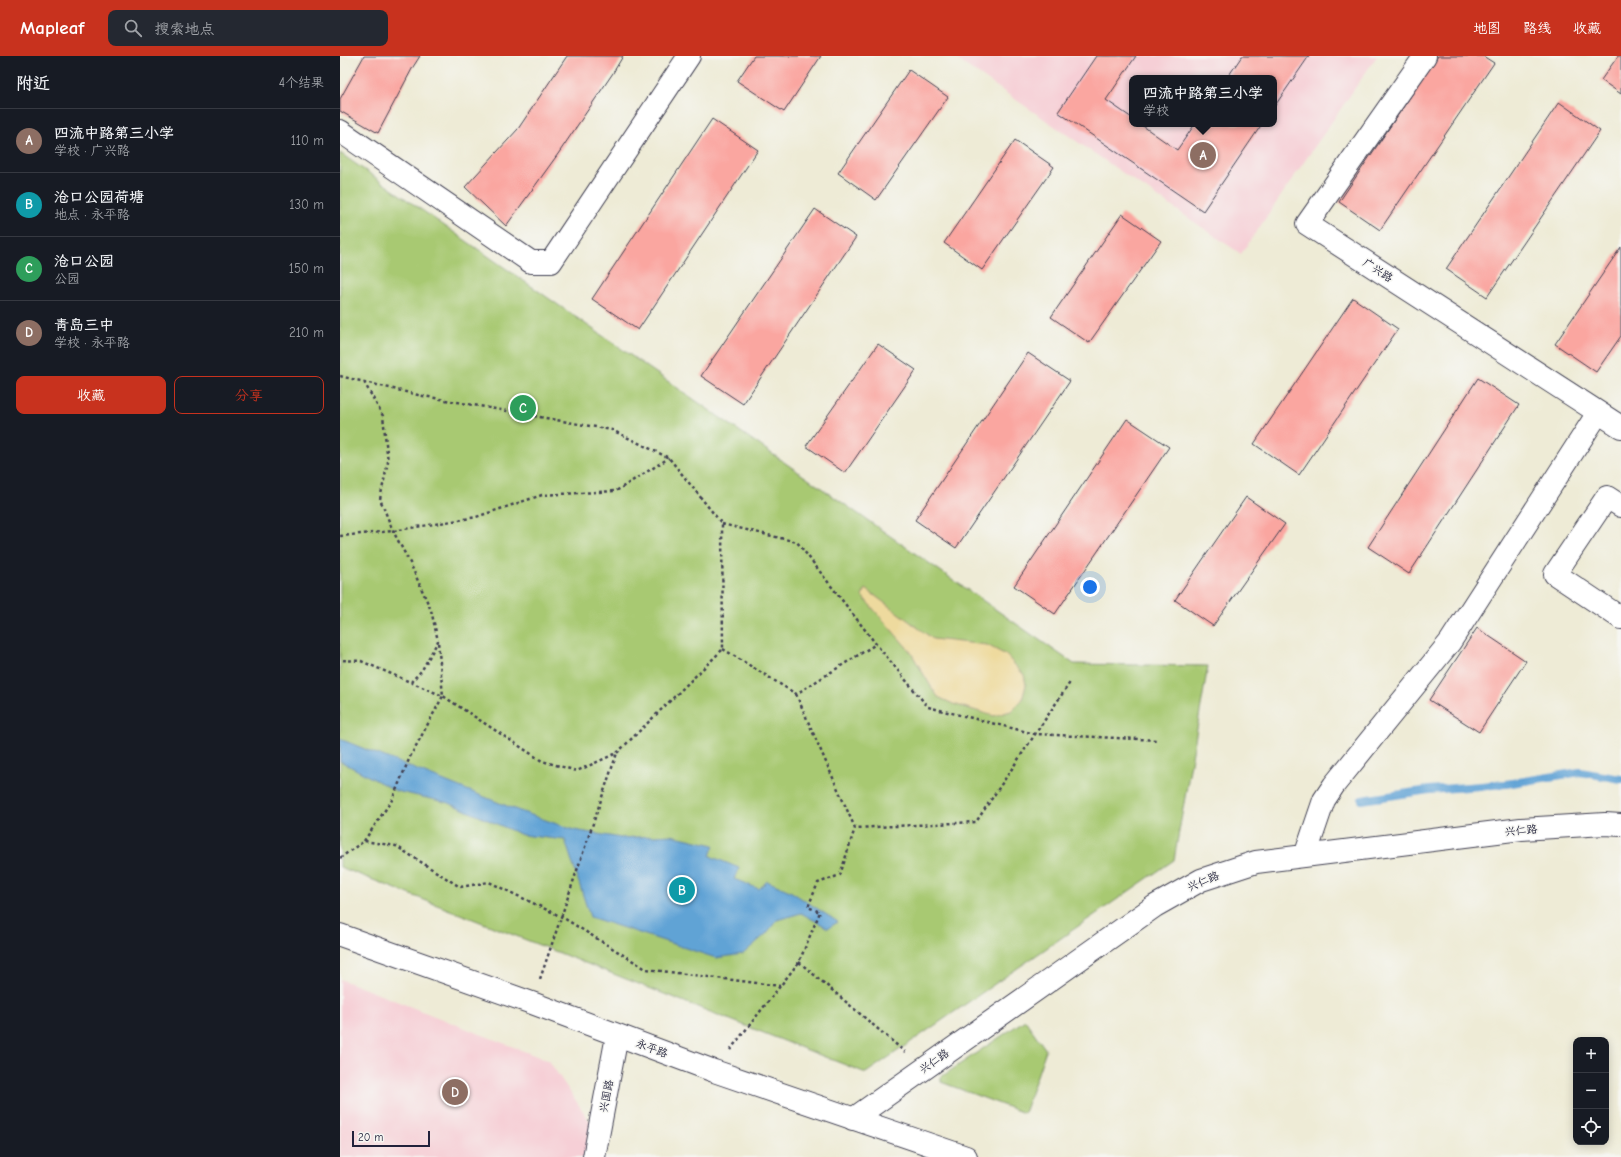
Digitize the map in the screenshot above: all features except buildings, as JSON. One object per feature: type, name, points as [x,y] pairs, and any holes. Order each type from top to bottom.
[{"type":"street","points":[[340,131],[531,262],[551,262],[689,56]]},
{"type":"street","name":"广兴路","points":[[1425,56],[1307,224],[1621,427]]},
{"type":"street","points":[[1305,856],[1324,800],[1334,785],[1450,642],[1598,412]]},
{"type":"street","points":[[1621,506],[1607,497],[1555,574],[1621,618]]},
{"type":"street","name":"兴仁路","points":[[853,1119],[1155,906],[1201,880],[1256,862],[1520,829],[1605,824],[1621,825]]},
{"type":"street","name":"永平路","points":[[340,935],[532,1003],[714,1071],[966,1157]]},
{"type":"street","name":"兴国路","points":[[594,1157],[617,1036]]},
{"type":"path","points":[[340,376],[418,395],[612,430],[669,458],[722,524],[797,542],[876,644],[928,707],[1035,734],[1158,740]]},
{"type":"path","points":[[340,858],[364,841],[392,800],[410,757],[443,696],[438,641],[431,610],[410,563],[393,531],[380,499],[388,462],[383,416],[364,382]]},
{"type":"path","points":[[340,536],[393,531],[476,517],[542,495],[616,491],[669,458]]},
{"type":"path","points":[[340,660],[361,661],[443,696],[542,761],[577,771],[618,753],[723,649],[722,524]]},
{"type":"path","points":[[411,682],[422,670],[438,641]]},
{"type":"path","points":[[796,694],[876,644]]},
{"type":"path","points":[[714,1071],[799,962],[820,912],[808,907],[818,883],[840,875],[855,828],[796,694],[723,649]]},
{"type":"path","points":[[855,828],[976,822],[1071,681]]},
{"type":"path","points":[[532,1003],[618,753]]},
{"type":"path","points":[[364,841],[396,846],[460,887],[489,882],[562,917],[646,969],[780,986]]},
{"type":"path","points":[[799,962],[924,1068]]},
{"type":"shaded area","points":[[952,56],[1377,56],[1241,254]]},
{"type":"shaded area","points":[[340,979],[549,1061],[591,1123],[584,1157],[340,1157]]},
{"type":"green space","points":[[340,153],[1074,664],[1208,666],[1174,860],[866,1073],[340,867]]},
{"type":"green space","points":[[1025,1020],[1046,1050],[1024,1113],[941,1082],[941,1077]]},
{"type":"sand","points":[[866,589],[933,639],[987,645],[1006,655],[1024,675],[1026,685],[1022,700],[1011,711],[994,716],[953,704],[938,697],[910,651],[862,596]]},
{"type":"water","points":[[340,739],[517,810],[574,830],[621,838],[671,835],[714,845],[710,856],[739,868],[734,879],[759,889],[767,881],[790,891],[838,922],[828,928],[801,913],[777,920],[766,934],[743,954],[716,958],[590,917],[565,840],[522,835],[449,803],[396,791],[340,761]]},
{"type":"waterway","points":[[1362,800],[1429,790],[1506,784],[1580,772],[1621,779]]},
{"type":"place","name":"四流中路第三小学","points":[[1203,155]]},
{"type":"place","name":"沧口公园","points":[[523,408]]},
{"type":"place","name":"沧口公园荷塘","points":[[682,890]]},
{"type":"place","name":"青岛三中","points":[[455,1092]]}]
